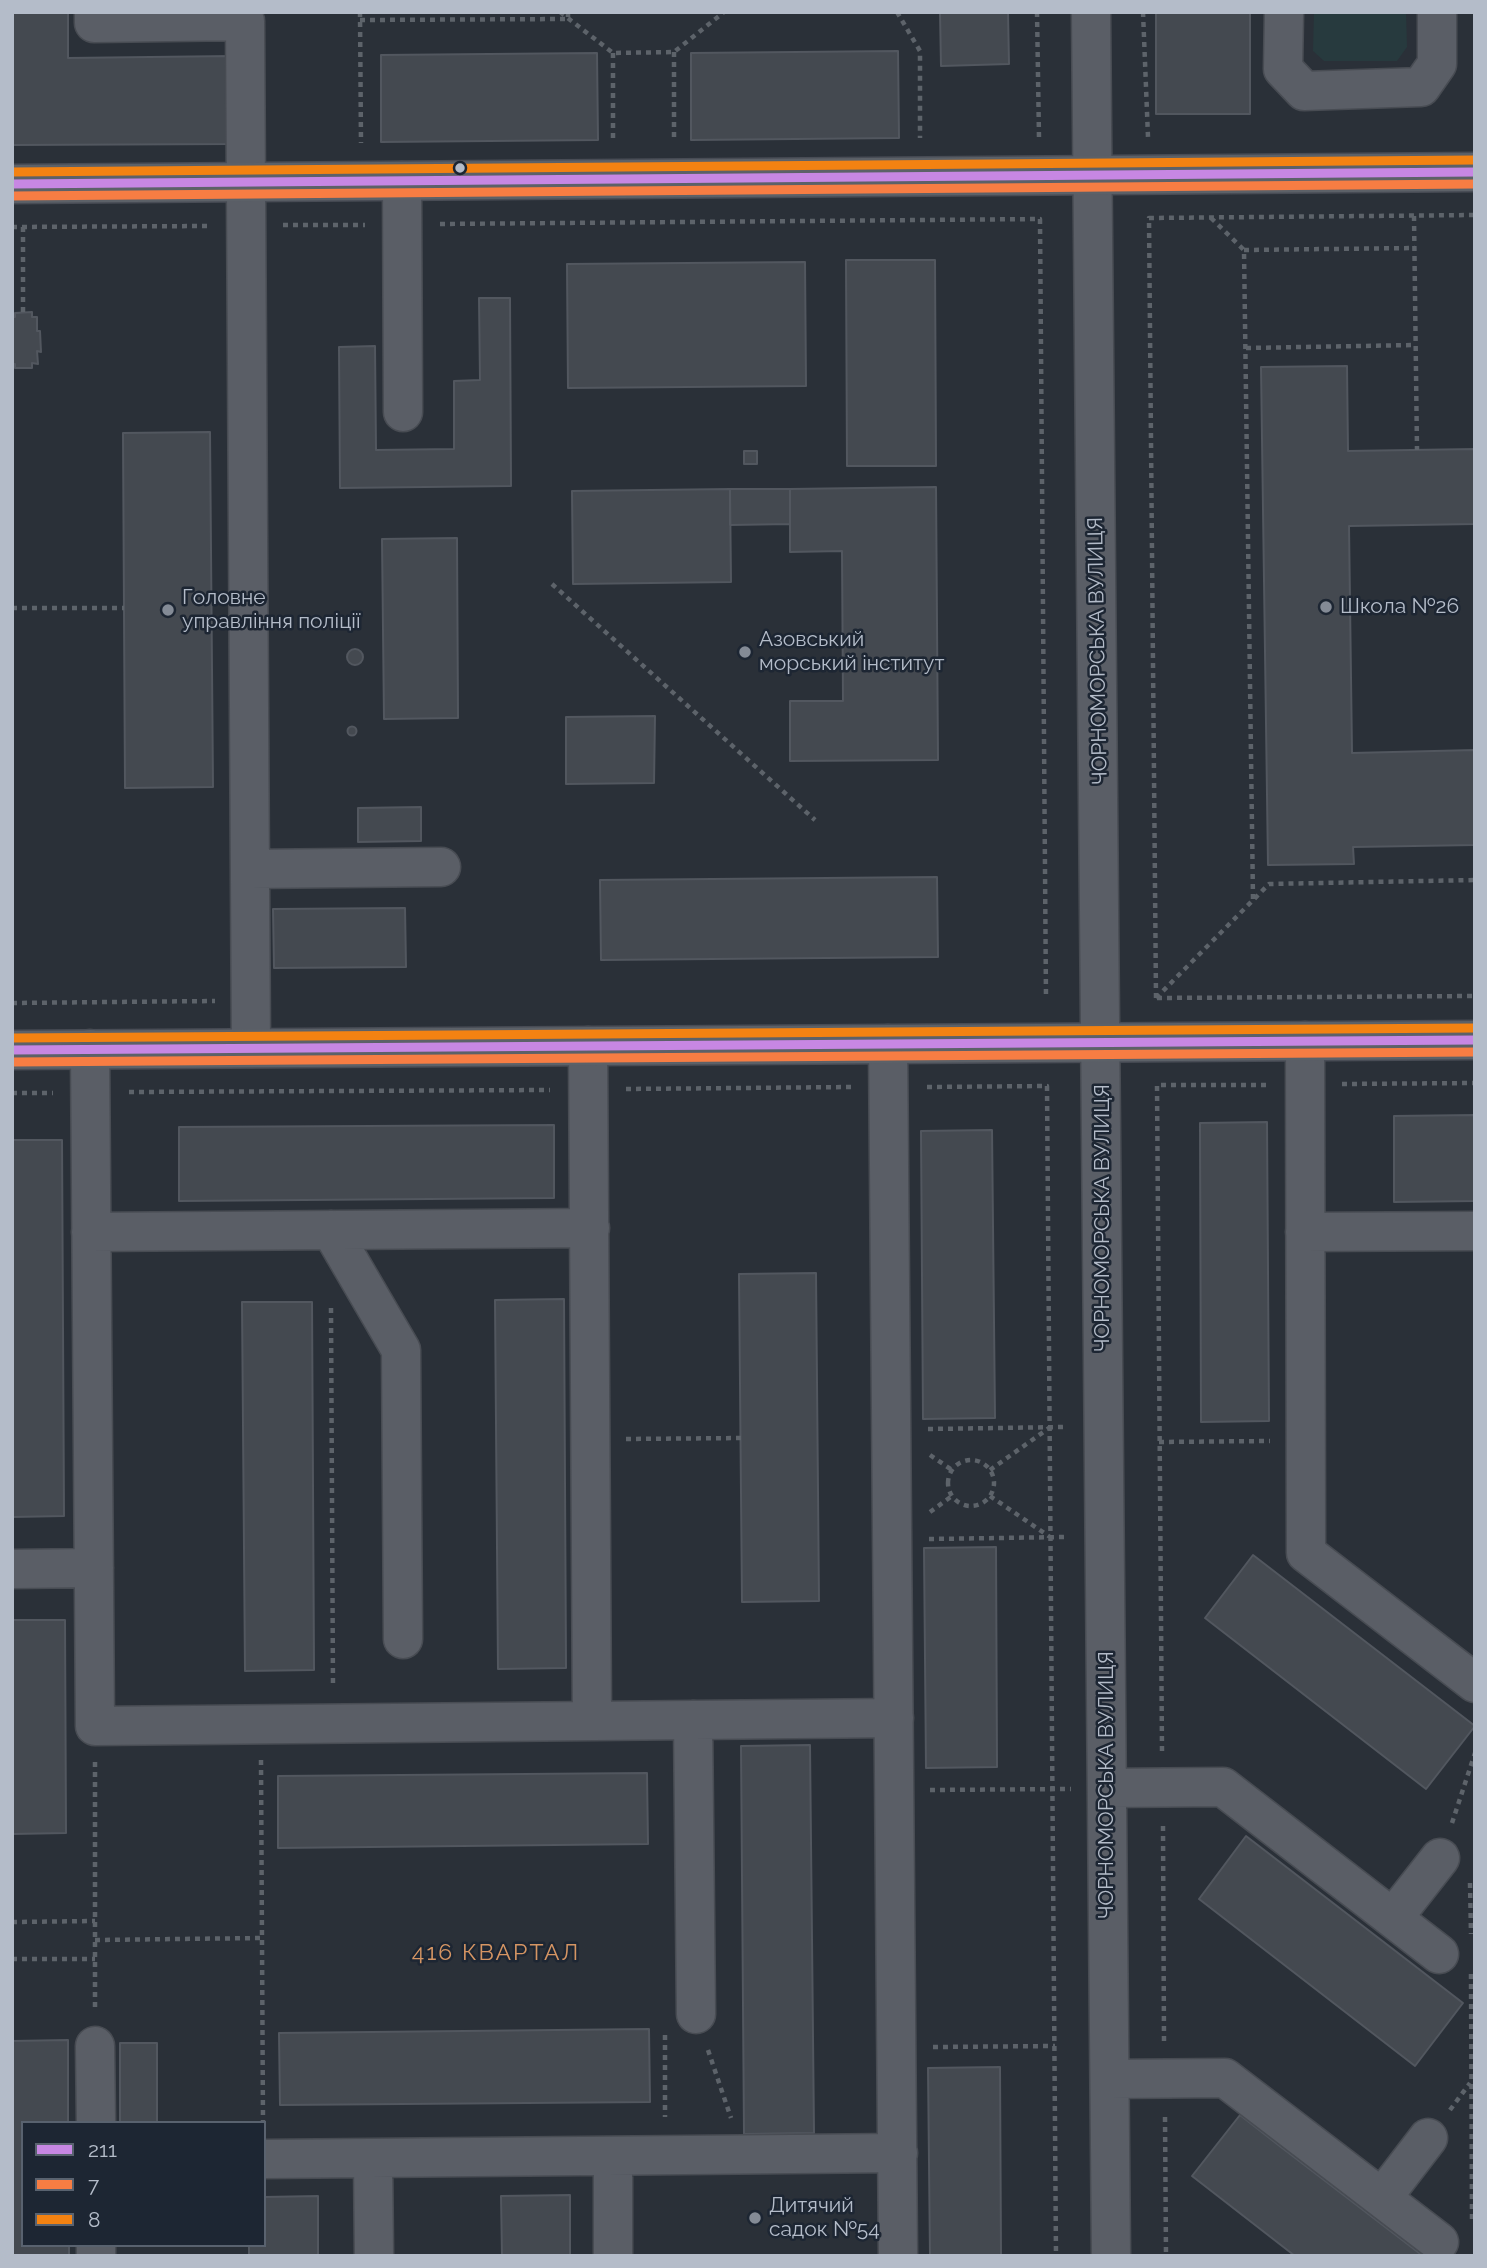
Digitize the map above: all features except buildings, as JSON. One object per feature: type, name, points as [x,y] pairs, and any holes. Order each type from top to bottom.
[{"type":"main road","points":[[12,184],[1475,172]]},
{"type":"main road","points":[[12,1050],[1475,1040]]},
{"type":"street","points":[[94,12],[94,23],[245,21],[251,1048]]},
{"type":"street","name":"ЧОРНОМОРСЬКА ВУЛИЦЯ","points":[[1091,12],[1111,2256]]},
{"type":"street","points":[[1283,12],[1283,69],[1304,91],[1421,87],[1437,64],[1437,12]]},
{"type":"street","points":[[402,181],[403,412]]},
{"type":"street","points":[[250,869],[441,867]]},
{"type":"street","points":[[1306,1041],[1306,1553],[1475,1683]]},
{"type":"street","points":[[888,1044],[898,2256]]},
{"type":"street","points":[[588,1046],[592,1721]]},
{"type":"street","points":[[90,1049],[95,1726],[894,1718]]},
{"type":"street","points":[[92,1232],[590,1228]]},
{"type":"street","points":[[331,1230],[401,1350],[403,1639]]},
{"type":"street","points":[[1305,1232],[1475,1231]]},
{"type":"street","points":[[12,1569],[94,1568]]},
{"type":"street","points":[[693,1720],[696,2014]]},
{"type":"street","points":[[1107,1788],[1223,1787],[1393,1918],[1460,1952]]},
{"type":"street","points":[[1393,1918],[1455,1865]]},
{"type":"street","points":[[95,2046],[96,2121]]},
{"type":"street","points":[[1110,2079],[1225,2078],[1382,2198],[1456,2236]]},
{"type":"street","points":[[1382,2198],[1428,2138]]},
{"type":"street","points":[[266,2159],[898,2153]]},
{"type":"street","points":[[613,2156],[613,2256]]},
{"type":"street","points":[[373,2159],[374,2256]]},
{"type":"path","points":[[360,12],[361,154]]},
{"type":"path","points":[[560,12],[568,15],[613,53],[674,52],[724,12]]},
{"type":"path","points":[[897,12],[920,51],[920,149]]},
{"type":"path","points":[[1037,12],[1039,148]]},
{"type":"path","points":[[1143,12],[1148,141]]},
{"type":"path","points":[[360,20],[568,15]]},
{"type":"path","points":[[674,52],[674,151]]},
{"type":"path","points":[[613,53],[613,152]]},
{"type":"path","points":[[1156,998],[1149,218],[1475,215]]},
{"type":"path","points":[[1414,216],[1418,450]]},
{"type":"path","points":[[1210,218],[1244,250],[1415,248]]},
{"type":"path","points":[[12,227],[1040,219],[1046,999]]},
{"type":"path","points":[[23,227],[23,313]]},
{"type":"path","points":[[1244,250],[1253,900]]},
{"type":"path","points":[[1245,348],[1416,345]]},
{"type":"path","points":[[552,584],[815,820]]},
{"type":"path","points":[[12,608],[124,608]]},
{"type":"path","points":[[1156,998],[1269,884],[1475,880]]},
{"type":"path","points":[[1156,998],[1475,996]]},
{"type":"path","points":[[12,1003],[251,1000]]},
{"type":"path","points":[[1157,1085],[1166,2256]]},
{"type":"path","points":[[12,1093],[1046,1086],[1056,2256]]},
{"type":"path","points":[[331,1299],[334,1723]]},
{"type":"path","points":[[892,1429],[1104,1426]]},
{"type":"path","points":[[990,1470],[1049,1427]]},
{"type":"path","points":[[591,1440],[741,1438]]},
{"type":"path","points":[[1159,1442],[1306,1441]]},
{"type":"path","points":[[978,1461],[990,1470],[994,1483],[990,1496],[979,1505],[964,1505],[952,1496],[948,1484],[952,1470],[964,1462],[978,1461]]},
{"type":"path","points":[[990,1496],[1050,1537]]},
{"type":"path","points":[[893,1539],[1105,1536]]},
{"type":"path","points":[[261,1724],[263,2121]]},
{"type":"path","points":[[95,1726],[95,2046]]},
{"type":"path","points":[[1456,2236],[1460,1952],[1455,1865],[1475,1753]]},
{"type":"path","points":[[895,1791],[1107,1788]]},
{"type":"path","points":[[12,1922],[95,1921]]},
{"type":"path","points":[[95,1940],[262,1938]]},
{"type":"path","points":[[12,1959],[95,1959]]},
{"type":"path","points":[[696,2014],[743,2155]]},
{"type":"path","points":[[665,2035],[665,2155]]},
{"type":"path","points":[[897,2048],[1055,2046]]},
{"type":"green space","points":[[1314,12],[1406,12],[1407,47],[1397,61],[1324,61],[1313,51]]},
{"type":"transit line","name":"8","points":[[12,172],[1475,160]]},
{"type":"transit line","name":"211","points":[[12,184],[1475,172]]},
{"type":"transit line","name":"7","points":[[12,196],[1475,184]]},
{"type":"transit line","name":"8","points":[[12,1038],[1475,1028]]},
{"type":"transit line","name":"211","points":[[12,1050],[1475,1040]]},
{"type":"transit line","name":"7","points":[[12,1062],[1475,1052]]},
{"type":"place","name":"Школа №26","points":[[1326,607]]},
{"type":"place","name":"Головне управління поліції","points":[[168,610]]},
{"type":"place","name":"Азовський морський інститут","points":[[745,652]]},
{"type":"place","name":"Дитячий садок №54","points":[[755,2218]]},
{"type":"district","name":"416 КВАРТАЛ","points":[[496,1953]]}]
